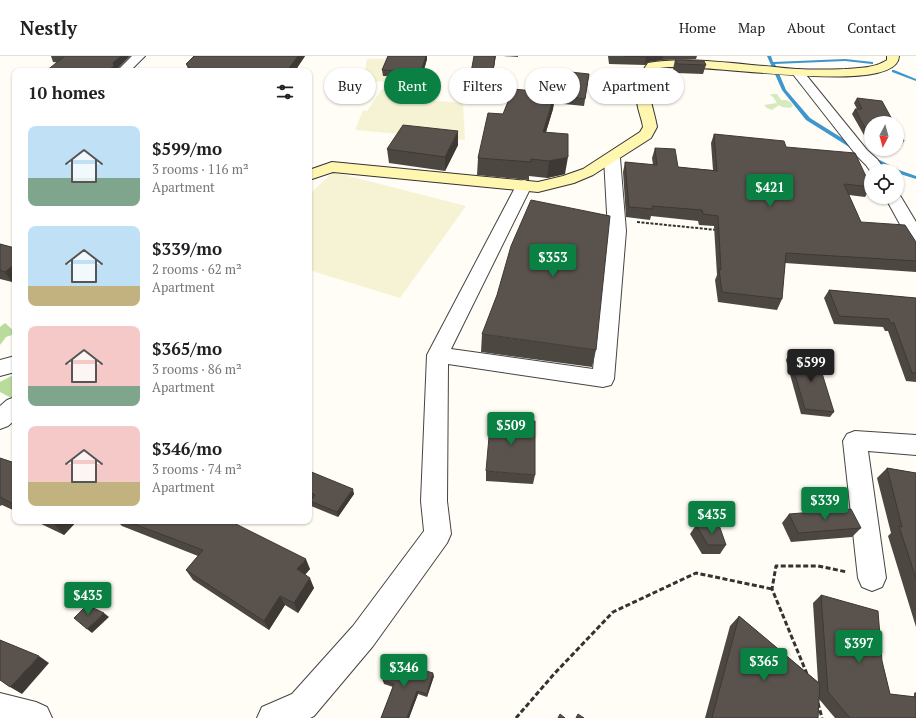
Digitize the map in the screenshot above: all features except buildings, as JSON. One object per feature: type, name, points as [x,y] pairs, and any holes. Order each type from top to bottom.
[{"type":"street","points":[[126,68],[138,56]]},
{"type":"street","points":[[312,174],[332,167],[538,187],[568,180],[588,172],[612,158],[644,136],[650,127],[643,100],[648,72],[651,66],[657,62],[714,64],[798,73],[873,70],[888,65],[892,62],[893,56]]},
{"type":"street","points":[[798,73],[862,153],[873,164]]},
{"type":"street","points":[[438,354],[603,379],[617,231],[612,158]]},
{"type":"street","points":[[273,718],[304,705],[363,636],[438,534],[434,501],[438,354],[524,185]]},
{"type":"street","points":[[897,204],[916,237]]},
{"type":"street","points":[[0,368],[12,365]]},
{"type":"street","points":[[0,420],[12,409]]},
{"type":"street","points":[[872,578],[855,441],[916,445]]},
{"type":"street","points":[[0,709],[27,717],[36,718]]},
{"type":"path","points":[[616,220],[719,230]]},
{"type":"path","points":[[808,677],[772,589],[776,566],[818,566],[872,578]]},
{"type":"path","points":[[516,718],[554,674],[613,612],[696,573],[772,589]]},
{"type":"path","points":[[817,698],[822,718]]},
{"type":"shaded area","points":[[395,58],[410,68],[384,68],[384,82],[376,81],[376,68],[365,68],[367,59]]},
{"type":"shaded area","points":[[382,89],[384,89],[384,104],[441,104],[441,101],[449,102],[449,104],[463,104],[465,140],[355,130],[363,110],[367,111],[372,104],[376,104],[376,98]]},
{"type":"shaded area","points":[[333,172],[466,206],[400,298],[312,271],[312,192]]},
{"type":"green space","points":[[777,94],[781,100],[788,101],[793,106],[790,108],[779,105],[772,110],[767,108],[764,105],[777,103],[770,95]]},
{"type":"green space","points":[[5,323],[12,329],[12,335],[6,337],[0,345],[0,327]]},
{"type":"green space","points":[[12,376],[12,398],[0,392],[0,382]]},
{"type":"waterway","points":[[769,56],[784,90],[808,119],[856,149]]},
{"type":"waterway","points":[[773,63],[845,60],[872,63]]},
{"type":"waterway","points":[[893,71],[916,80]]},
{"type":"waterway","points":[[872,158],[897,171],[916,178]]}]
